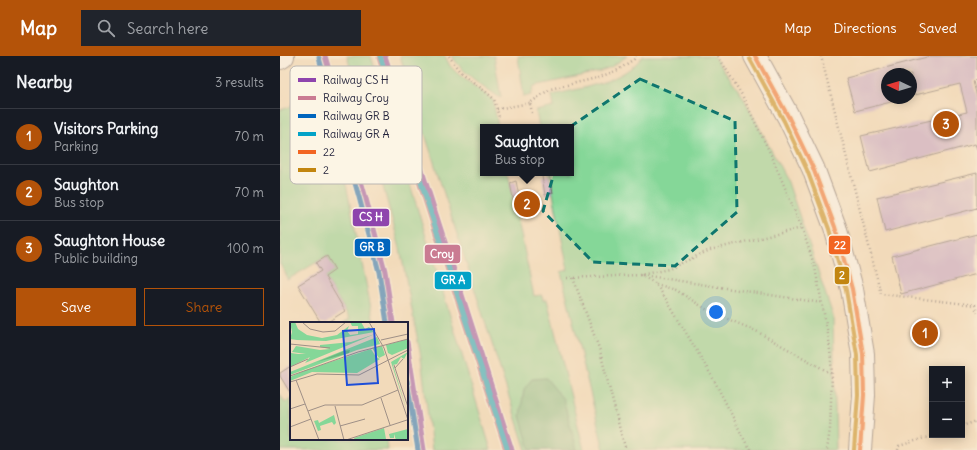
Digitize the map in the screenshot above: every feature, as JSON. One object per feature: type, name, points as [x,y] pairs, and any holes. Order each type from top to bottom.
[{"type":"street","points":[[755,56],[789,118],[813,168],[835,227],[852,289],[863,354],[864,395],[860,450]]},
{"type":"path","points":[[449,56],[460,72],[494,99],[499,117]]},
{"type":"path","points":[[497,109],[530,103],[550,89],[597,78],[618,70],[636,56]]},
{"type":"path","points":[[718,56],[742,95],[772,157],[802,228],[815,268],[829,339],[832,374],[830,429],[827,450]]},
{"type":"path","points":[[822,56],[881,294],[975,305],[977,313]]},
{"type":"path","points":[[530,103],[532,113]]},
{"type":"path","points":[[567,278],[640,275],[669,269],[710,250],[802,228]]},
{"type":"path","points":[[640,275],[654,283],[676,290],[709,311],[756,331],[832,374]]},
{"type":"path","points":[[640,275],[822,303]]},
{"type":"path","points":[[573,278],[600,351],[626,450]]},
{"type":"path","points":[[654,283],[666,299],[714,380],[751,450]]},
{"type":"path","points":[[965,425],[977,421]]},
{"type":"path","points":[[898,450],[899,446],[929,437]]},
{"type":"highlighted area","points":[[640,79],[735,121],[737,212],[675,266],[593,262],[543,211],[567,129]]},
{"type":"green space","points":[[347,56],[371,56],[374,66],[350,66]]},
{"type":"green space","points":[[400,56],[445,56],[450,66],[458,74],[493,100],[497,124],[480,124],[480,176],[509,176],[534,296],[542,295],[543,300],[547,299],[584,450],[526,450],[422,125],[422,66],[403,66]]},
{"type":"green space","points":[[452,56],[494,56],[501,97],[467,74]]},
{"type":"green space","points":[[518,56],[627,56],[611,67],[598,72],[534,86],[531,95],[524,97]]},
{"type":"green space","points":[[643,56],[713,56],[742,95],[788,182],[833,316],[836,450],[604,450],[561,272],[568,270],[550,176],[574,176],[574,124],[538,124],[536,111],[554,107],[552,95],[602,83],[625,72],[635,65]]},
{"type":"green space","points":[[290,107],[290,184],[346,184],[374,322],[345,322],[350,319],[325,277],[335,270],[327,256],[287,280],[287,276],[280,264],[280,110]]},
{"type":"green space","points":[[382,184],[410,184],[491,450],[432,450],[421,357],[400,248]]},
{"type":"green space","points":[[546,378],[563,399],[577,450],[530,450],[520,416],[524,389],[532,379]]},
{"type":"green space","points":[[280,394],[285,402],[290,399],[290,440],[387,440],[388,450],[280,450]]},
{"type":"building","points":[[931,56],[977,56],[977,80],[973,81],[977,98],[977,149],[975,144],[870,172],[861,136],[967,112],[960,84],[917,95],[917,68],[885,68]]},
{"type":"building","points":[[881,69],[881,104],[883,104],[855,111],[846,78]]},
{"type":"building","points":[[977,173],[977,208],[885,232],[877,197]]},
{"type":"building","points":[[542,176],[549,176],[553,193],[545,195]]},
{"type":"building","points":[[516,181],[522,212],[516,213],[510,183]]},
{"type":"building","points":[[977,234],[977,274],[901,294],[892,256]]},
{"type":"building","points":[[327,256],[335,270],[325,277],[345,311],[328,322],[320,322],[298,285],[321,271],[316,263]]},
{"type":"building","points":[[290,367],[290,392],[280,376],[280,373]]},
{"type":"transit line","points":[[325,56],[328,66]]},
{"type":"transit line","points":[[380,56],[383,66]]},
{"type":"transit line","points":[[385,56],[388,66]]},
{"type":"transit line","name":"22","points":[[755,56],[789,118],[813,168],[835,227],[852,289],[863,354],[864,395],[860,450]]},
{"type":"transit line","points":[[319,58],[321,66]]},
{"type":"transit line","name":"2","points":[[750,59],[784,121],[807,170],[829,229],[846,290],[857,355],[858,395],[854,450]]},
{"type":"transit line","points":[[422,171],[512,450]]},
{"type":"transit line","points":[[355,184],[379,272],[387,322]]},
{"type":"transit line","points":[[362,184],[385,271],[393,322]]},
{"type":"transit line","points":[[421,184],[507,448]]},
{"type":"transit line","points":[[408,348],[424,450]]},
{"type":"transit line","points":[[408,387],[418,450]]},
{"type":"rail line","name":"Croy","points":[[379,58],[382,66]]},
{"type":"rail line","name":"Croy","points":[[420,184],[506,450]]},
{"type":"place","name":"Saughton House","points":[[946,124]]},
{"type":"place","name":"Saughton","points":[[527,204]]},
{"type":"place","name":"Visitors Parking","points":[[925,333]]}]
